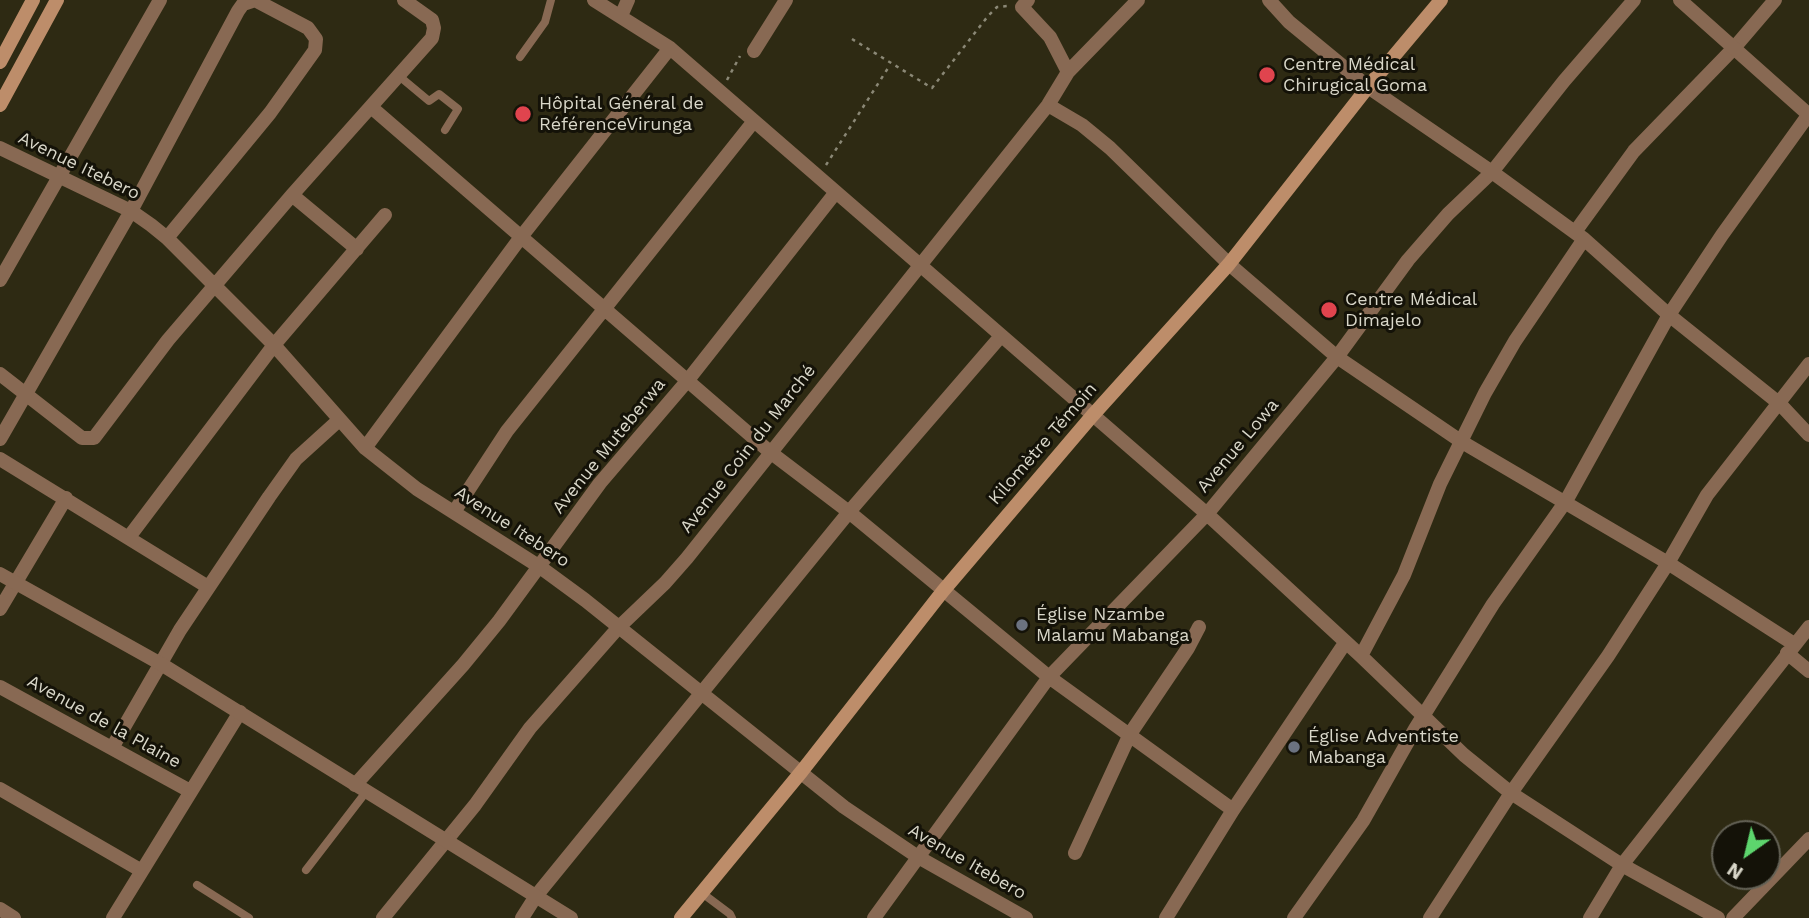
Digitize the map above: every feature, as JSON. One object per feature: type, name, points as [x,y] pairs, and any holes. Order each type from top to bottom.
[{"type":"main road","points":[[0,62],[33,0]]},
{"type":"main road","points":[[0,105],[57,0]]},
{"type":"main road","name":"Kilomètre Témoin","points":[[681,918],[802,771],[943,591],[1091,416],[1229,264],[1368,87],[1441,0]]},
{"type":"main road","points":[[0,69],[16,76]]},
{"type":"street","points":[[0,280],[160,0]]},
{"type":"street","points":[[0,439],[24,393],[131,211],[243,4],[255,0],[308,28],[316,39],[315,50],[270,113],[167,238]]},
{"type":"street","points":[[0,374],[82,438],[94,438],[168,340],[432,38],[432,20],[404,0]]},
{"type":"street","points":[[594,0],[670,48],[836,192],[1206,514],[1464,755],[1511,793],[1622,865],[1718,918]]},
{"type":"street","points":[[621,16],[628,0]]},
{"type":"street","points":[[754,51],[786,0]]},
{"type":"street","name":"Avenue Coin du Marché","points":[[383,918],[475,805],[530,728],[618,628],[687,558],[1048,105],[1068,72],[1138,0]]},
{"type":"street","points":[[1269,0],[1289,22],[1368,87],[1579,236],[1669,316],[1780,404],[1809,435]]},
{"type":"street","name":"Avenue Lowa","points":[[874,918],[1049,677],[1206,514],[1337,357],[1408,260],[1448,214],[1492,172],[1564,81],[1634,0]]},
{"type":"street","points":[[1294,918],[1363,821],[1424,715],[1493,604],[1566,501],[1669,316],[1722,235],[1809,114],[1680,0]]},
{"type":"street","points":[[1361,656],[1404,575],[1440,484],[1485,393],[1579,236],[1634,151],[1734,47],[1775,0]]},
{"type":"street","points":[[1025,4],[1050,37],[1068,72]]},
{"type":"street","points":[[365,448],[521,237],[670,48]]},
{"type":"street","points":[[1048,105],[1082,125],[1110,148],[1229,264],[1337,357],[1462,442],[1668,563],[1790,648],[1809,671]]},
{"type":"street","points":[[371,107],[770,452],[849,512],[1049,677],[1233,810]]},
{"type":"street","points":[[454,512],[507,431],[754,121]]},
{"type":"street","name":"Avenue Itebero","points":[[0,148],[131,211],[167,238],[274,345],[365,448],[417,489],[540,567],[802,771],[844,807],[918,857],[1026,918]]},
{"type":"street","name":"Avenue Muteberwa","points":[[360,789],[463,665],[540,567],[600,483],[688,380],[836,192]]},
{"type":"street","points":[[292,195],[357,249]]},
{"type":"street","points":[[129,537],[274,345],[385,215]]},
{"type":"street","points":[[522,918],[536,896],[849,512],[1001,336]]},
{"type":"street","points":[[1430,918],[1511,793],[1559,729],[1668,563],[1707,495],[1809,364]]},
{"type":"street","points":[[112,748],[208,587],[291,466],[339,420]]},
{"type":"street","points":[[0,459],[208,587]]},
{"type":"street","points":[[0,609],[66,498]]},
{"type":"street","points":[[0,574],[161,664],[571,918]]},
{"type":"street","points":[[1074,853],[1130,734],[1188,648],[1199,627]]},
{"type":"street","points":[[1590,918],[1622,865],[1809,627]]},
{"type":"street","points":[[1166,918],[1233,810],[1345,643]]},
{"type":"street","name":"Avenue de la Plaine","points":[[0,687],[190,791]]},
{"type":"street","points":[[113,918],[240,712]]},
{"type":"street","points":[[0,789],[142,871]]},
{"type":"street","points":[[1733,918],[1809,839]]},
{"type":"street","points":[[0,909],[14,918]]},
{"type":"lane","points":[[520,57],[545,22],[551,0]]},
{"type":"lane","points":[[399,76],[429,101],[439,94],[458,108],[446,130]]},
{"type":"lane","points":[[306,870],[360,789]]},
{"type":"lane","points":[[197,886],[248,918]]},
{"type":"lane","points":[[702,893],[732,918]]},
{"type":"path","points":[[852,39],[932,88],[997,7],[1025,4]]},
{"type":"path","points":[[720,92],[740,55],[749,58],[754,51]]},
{"type":"path","points":[[818,177],[890,64]]},
{"type":"place","name":"Centre Médical Chirugical Goma","points":[[1267,75]]},
{"type":"place","name":"Hôpital Général de RéférenceVirunga","points":[[523,114]]},
{"type":"place","name":"Centre Médical Dimajelo","points":[[1329,310]]},
{"type":"place","name":"Église Nzambe Malamu Mabanga","points":[[1022,625]]},
{"type":"place","name":"Église Adventiste Mabanga","points":[[1294,747]]}]
